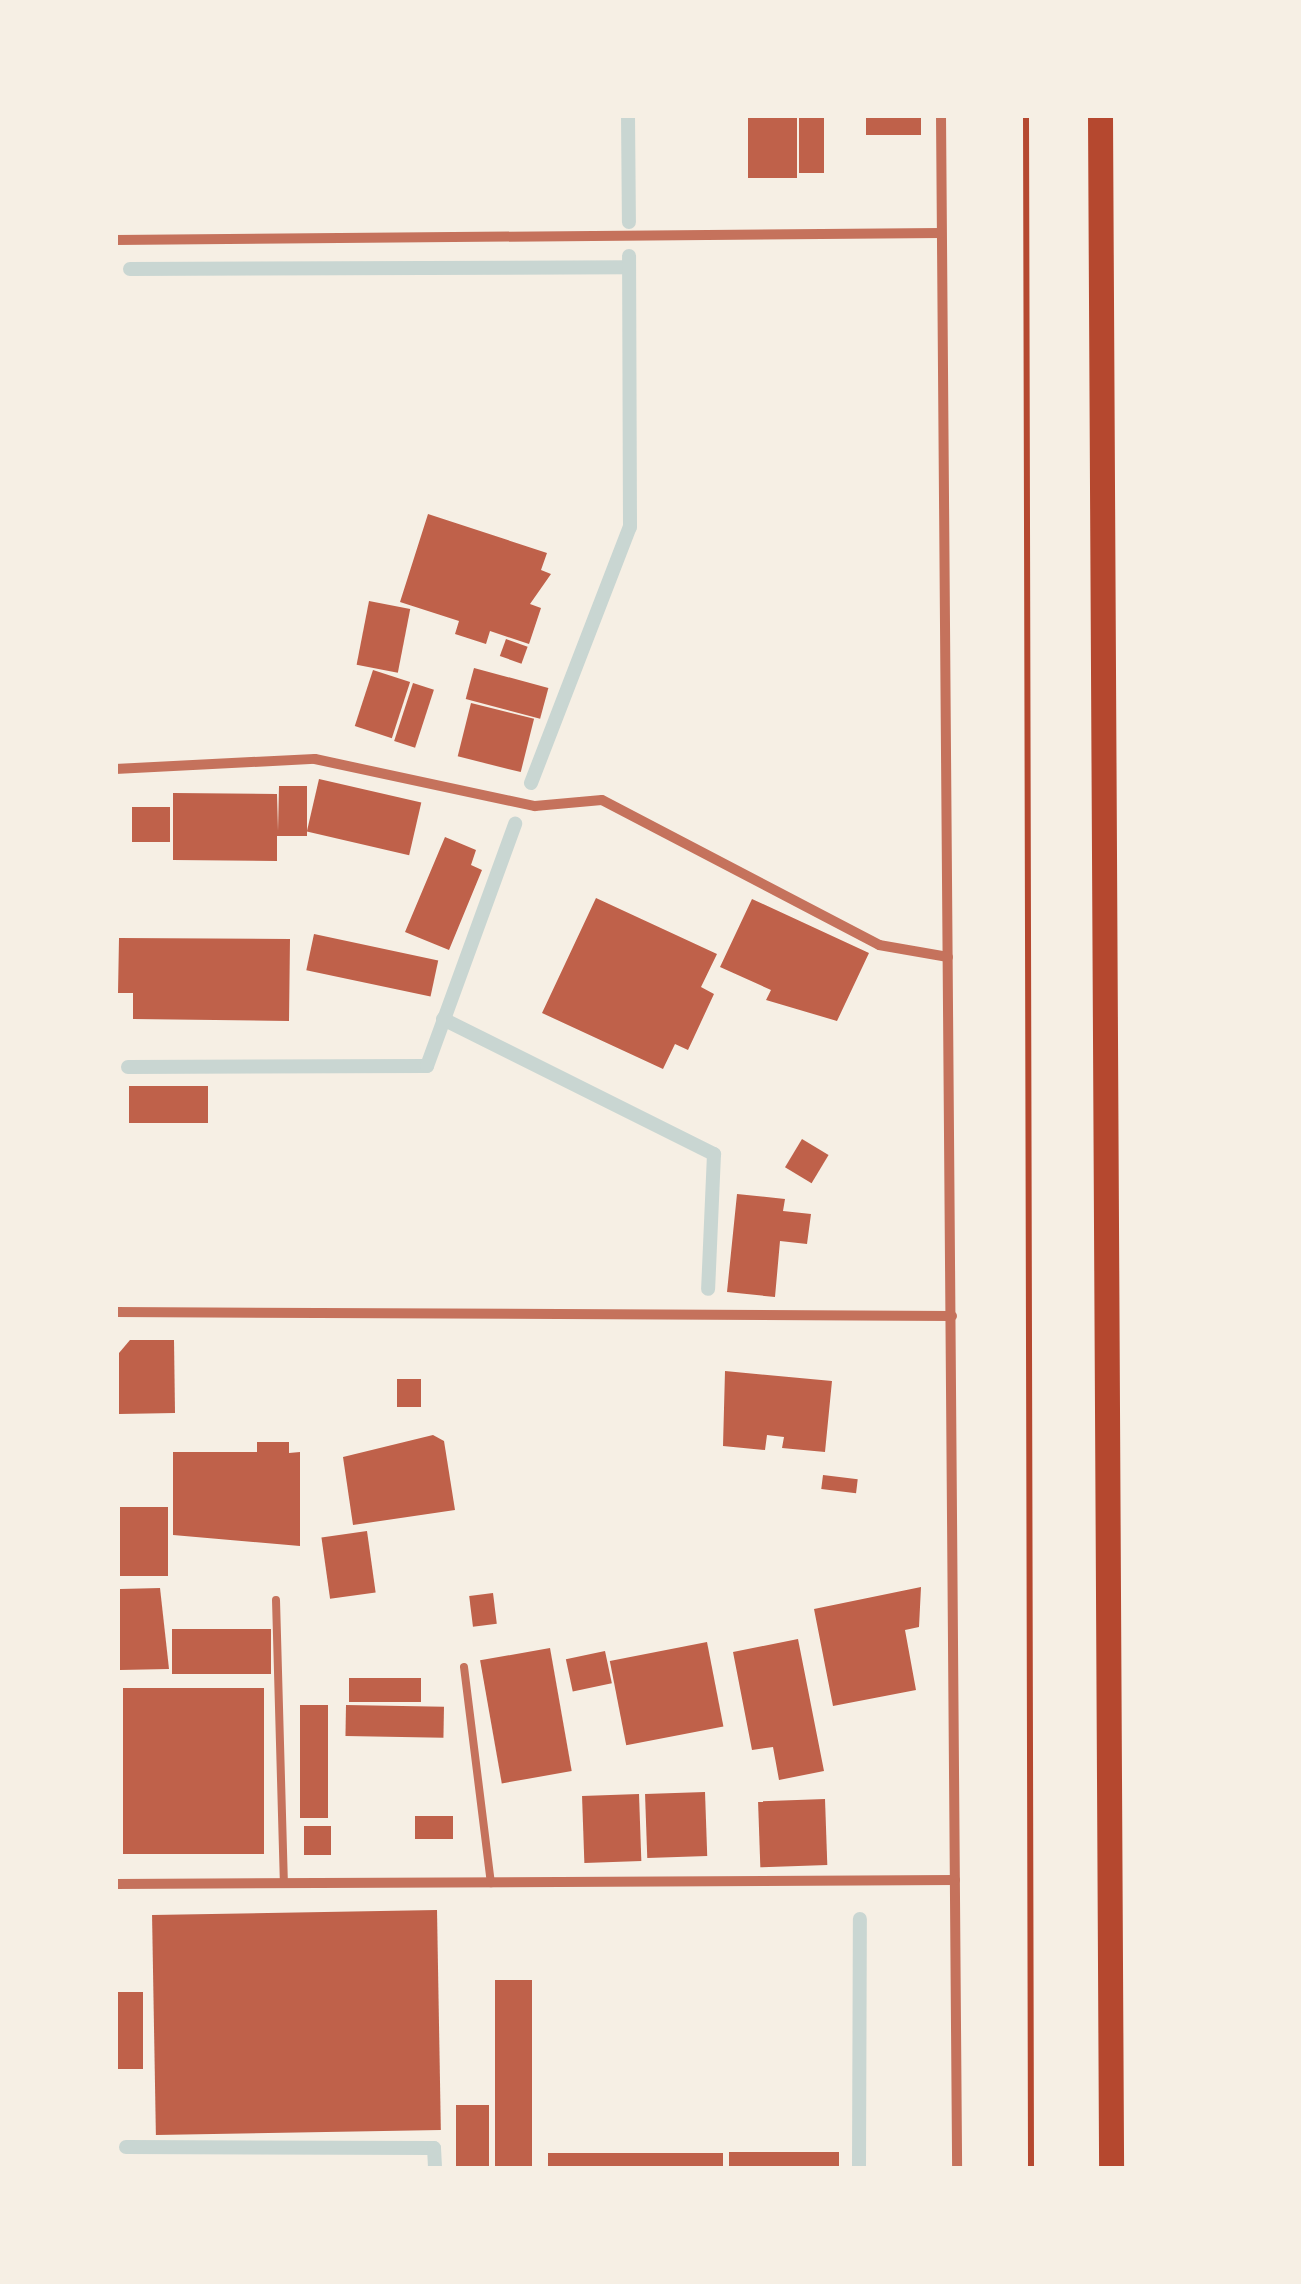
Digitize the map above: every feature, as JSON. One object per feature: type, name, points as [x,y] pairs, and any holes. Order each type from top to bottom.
[{"type":"main road","points":[[1100,115],[1111,2169]]},
{"type":"street","points":[[941,115],[957,2169]]},
{"type":"street","points":[[115,240],[941,232]]},
{"type":"street","points":[[115,769],[315,759],[535,806],[602,800],[880,945],[948,957]]},
{"type":"street","points":[[115,1312],[952,1316]]},
{"type":"street","points":[[115,1884],[955,1880]]},
{"type":"lane","points":[[276,1600],[284,1884]]},
{"type":"lane","points":[[464,1666],[491,1883]]},
{"type":"path","points":[[1026,115],[1032,2169]]},
{"type":"building","points":[[748,115],[797,115],[797,178],[748,178]]},
{"type":"building","points":[[799,115],[824,115],[824,173],[799,173]]},
{"type":"building","points":[[866,115],[921,115],[921,135],[866,135]]},
{"type":"building","points":[[428,514],[547,553],[541,570],[551,574],[530,604],[541,608],[529,644],[490,631],[486,644],[455,634],[459,621],[400,602]]},
{"type":"building","points":[[369,601],[410,609],[398,673],[357,665]]},
{"type":"building","points":[[506,639],[528,647],[521,664],[500,656]]},
{"type":"building","points":[[474,668],[548,688],[540,719],[466,699]]},
{"type":"building","points":[[373,670],[410,682],[392,738],[355,726]]},
{"type":"building","points":[[413,683],[434,690],[415,748],[394,741]]},
{"type":"building","points":[[471,703],[534,719],[521,772],[458,756]]},
{"type":"building","points":[[319,779],[421,803],[409,855],[307,832]]},
{"type":"building","points":[[279,786],[307,786],[307,836],[277,836],[277,861],[173,860],[173,793],[277,794],[278,831]]},
{"type":"building","points":[[132,807],[170,807],[170,842],[132,842]]},
{"type":"building","points":[[445,837],[476,850],[471,865],[482,870],[449,950],[405,932]]},
{"type":"building","points":[[596,898],[717,954],[701,987],[714,994],[688,1050],[675,1044],[663,1069],[542,1013]]},
{"type":"building","points":[[752,899],[869,953],[837,1021],[766,1000],[771,990],[720,967]]},
{"type":"building","points":[[314,934],[438,960],[431,997],[306,970]]},
{"type":"building","points":[[119,938],[290,939],[289,1021],[133,1019],[133,993],[118,993]]},
{"type":"building","points":[[129,1086],[208,1086],[208,1123],[129,1123]]},
{"type":"building","points":[[802,1139],[829,1155],[812,1183],[785,1167]]},
{"type":"building","points":[[737,1194],[785,1199],[783,1211],[811,1214],[807,1244],[780,1241],[775,1297],[727,1292]]},
{"type":"building","points":[[130,1340],[174,1340],[175,1413],[119,1414],[119,1353]]},
{"type":"building","points":[[725,1371],[832,1381],[825,1452],[782,1448],[784,1437],[767,1435],[765,1450],[723,1446]]},
{"type":"building","points":[[397,1379],[421,1379],[421,1407],[397,1407]]},
{"type":"building","points":[[433,1435],[444,1441],[455,1510],[353,1525],[343,1457]]},
{"type":"building","points":[[257,1442],[289,1442],[289,1453],[300,1452],[300,1546],[173,1535],[173,1452],[257,1452]]},
{"type":"building","points":[[823,1475],[858,1479],[856,1493],[821,1489]]},
{"type":"building","points":[[120,1507],[168,1507],[168,1576],[120,1576]]},
{"type":"building","points":[[367,1531],[376,1592],[330,1599],[321,1537]]},
{"type":"building","points":[[921,1587],[919,1627],[905,1630],[916,1690],[833,1706],[814,1609]]},
{"type":"building","points":[[160,1588],[169,1669],[120,1670],[120,1589]]},
{"type":"building","points":[[493,1593],[497,1624],[473,1627],[469,1596]]},
{"type":"building","points":[[172,1629],[271,1629],[271,1674],[172,1674]]},
{"type":"building","points":[[798,1639],[824,1771],[779,1780],[773,1747],[752,1750],[733,1652]]},
{"type":"building","points":[[707,1642],[723,1726],[626,1745],[610,1661]]},
{"type":"building","points":[[550,1648],[572,1771],[502,1783],[480,1660]]},
{"type":"building","points":[[605,1651],[612,1683],[573,1692],[566,1659]]},
{"type":"building","points":[[349,1678],[421,1678],[421,1702],[349,1702]]},
{"type":"building","points":[[123,1688],[264,1688],[264,1854],[123,1854]]},
{"type":"building","points":[[300,1705],[328,1705],[328,1818],[300,1818]]},
{"type":"building","points":[[346,1705],[444,1707],[443,1738],[345,1736]]},
{"type":"building","points":[[705,1792],[707,1856],[647,1858],[645,1794]]},
{"type":"building","points":[[639,1794],[641,1861],[584,1863],[582,1796]]},
{"type":"building","points":[[825,1799],[827,1865],[760,1867],[758,1801]]},
{"type":"building","points":[[415,1816],[453,1816],[453,1839],[415,1839]]},
{"type":"building","points":[[304,1826],[331,1826],[331,1855],[304,1855]]},
{"type":"building","points":[[437,1910],[441,2130],[156,2135],[152,1915]]},
{"type":"building","points":[[495,1980],[532,1980],[532,2169],[495,2169]]},
{"type":"building","points":[[117,1992],[143,1992],[143,2069],[117,2069]]},
{"type":"building","points":[[456,2105],[489,2105],[489,2169],[456,2169]]},
{"type":"building","points":[[729,2152],[839,2152],[839,2169],[729,2169]]},
{"type":"building","points":[[548,2153],[723,2153],[723,2169],[548,2169]]},
{"type":"waterway","points":[[628,115],[629,222]]},
{"type":"waterway","points":[[531,783],[630,527],[629,256]]},
{"type":"waterway","points":[[130,269],[629,267]]},
{"type":"waterway","points":[[128,1067],[427,1066],[515,824]]},
{"type":"waterway","points":[[443,1019],[714,1154],[708,1289]]},
{"type":"waterway","points":[[859,2169],[860,1919]]},
{"type":"waterway","points":[[126,2147],[434,2148],[435,2169]]}]
